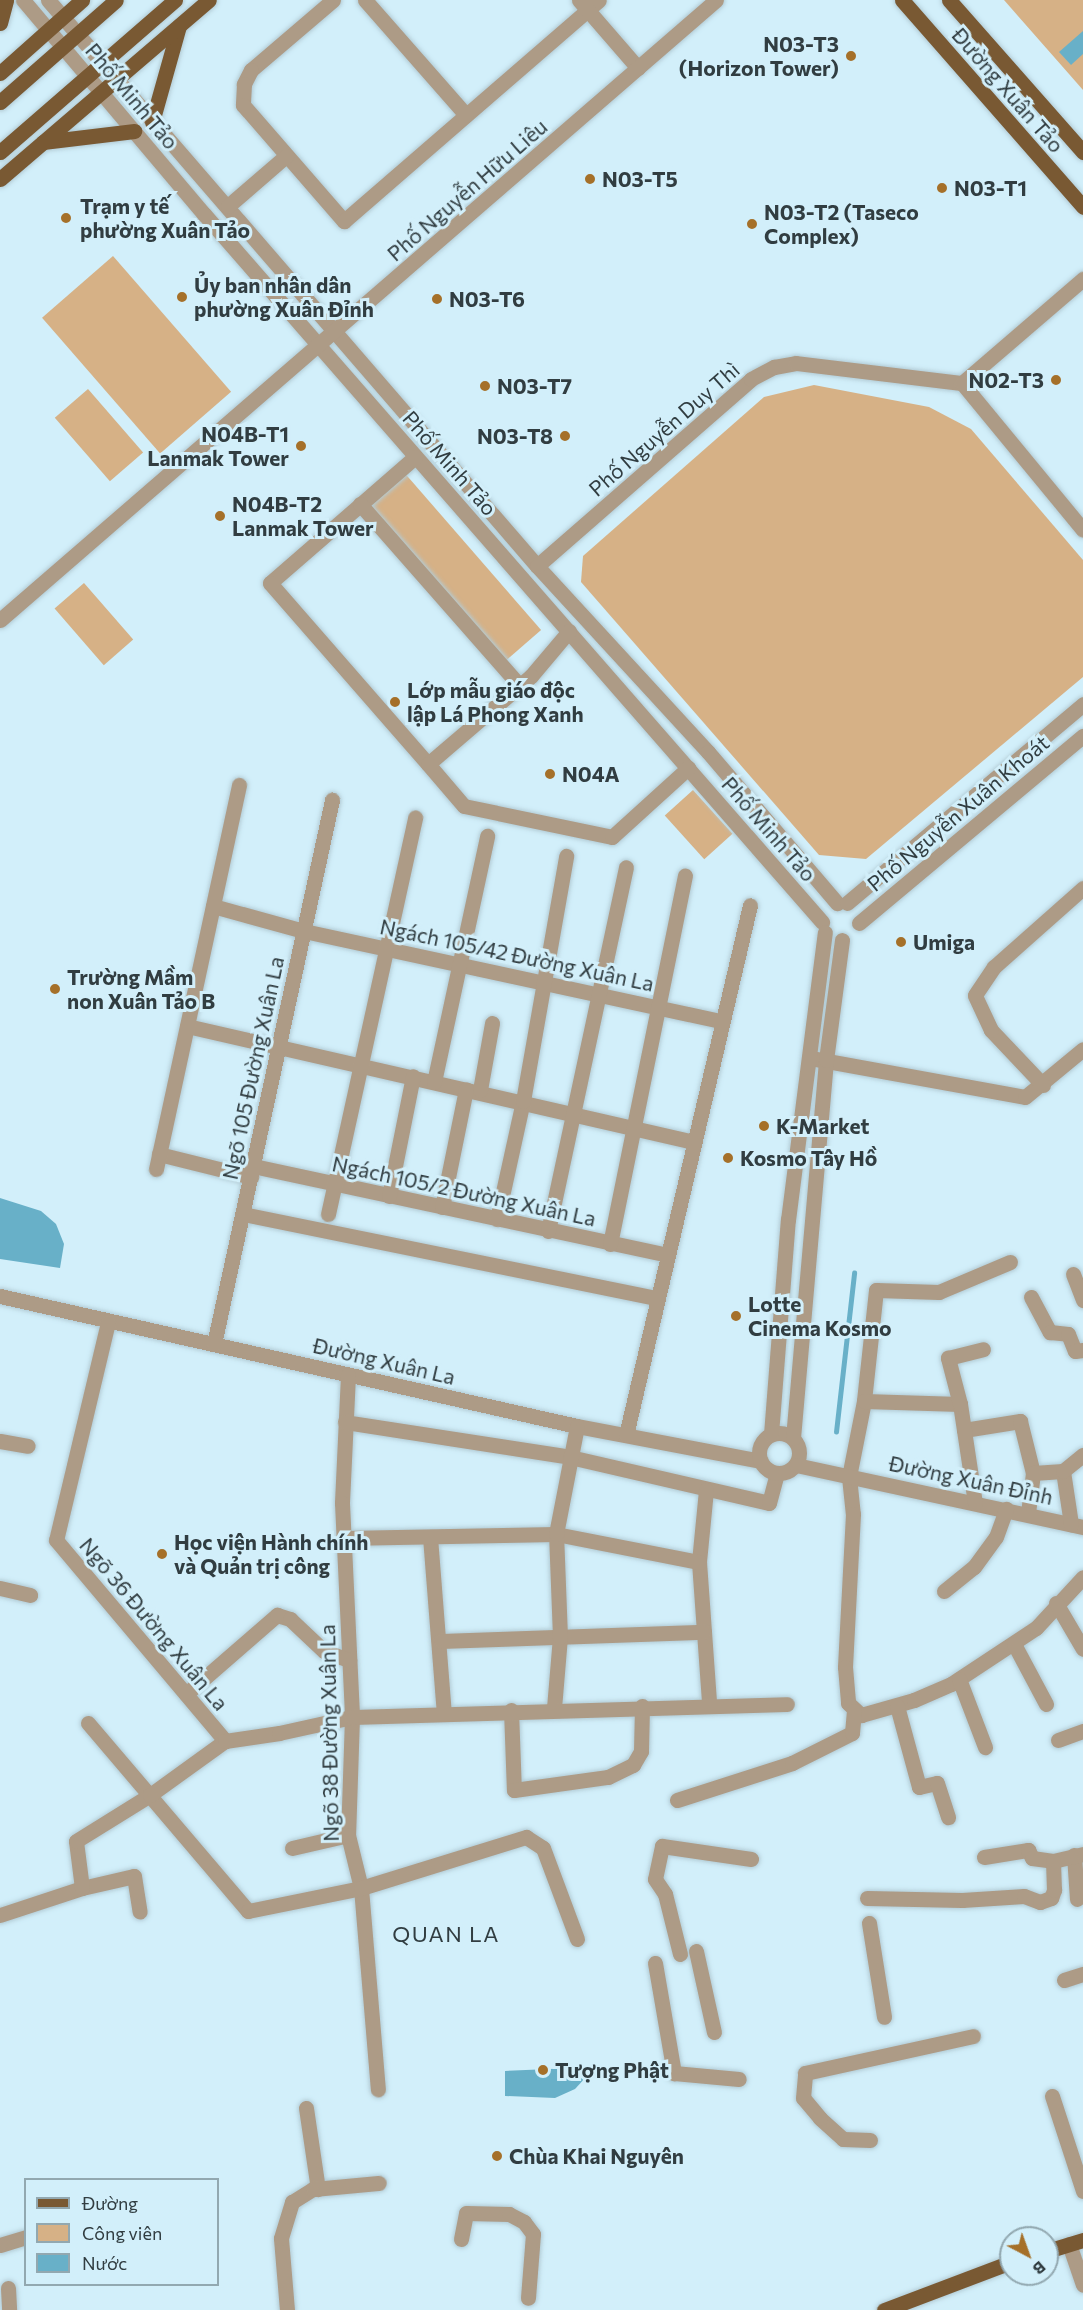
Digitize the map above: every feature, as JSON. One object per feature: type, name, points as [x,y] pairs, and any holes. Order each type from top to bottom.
[{"type":"main road","points":[[0,23],[6,0]]},
{"type":"main road","points":[[0,73],[82,0]]},
{"type":"main road","points":[[0,102],[116,0]]},
{"type":"main road","points":[[0,179],[208,0]]},
{"type":"main road","name":"Đường Xuân Tảo","points":[[902,0],[1083,207]]},
{"type":"main road","name":"Đường Xuân Tảo","points":[[949,0],[1083,152]]},
{"type":"main road","points":[[0,152],[170,5],[179,26],[152,122]]},
{"type":"main road","points":[[43,142],[134,131]]},
{"type":"main road","points":[[1059,2247],[1076,2242]]},
{"type":"main road","points":[[888,2309],[999,2267]]},
{"type":"street","name":"Phố Minh Tảo","points":[[23,0],[415,457],[569,631],[824,927]]},
{"type":"street","name":"Phố Minh Tảo","points":[[48,0],[537,566],[708,752],[842,903]]},
{"type":"street","points":[[333,0],[251,70],[244,84],[243,105],[344,221],[466,115],[589,3],[638,68]]},
{"type":"street","points":[[365,0],[466,115]]},
{"type":"street","name":"Phố Nguyễn Hữu Liêu","points":[[0,620],[716,0]]},
{"type":"street","points":[[228,206],[286,156]]},
{"type":"street","points":[[1083,279],[962,382],[1083,530]]},
{"type":"street","name":"Phố Nguyễn Duy Thì","points":[[537,566],[751,379],[774,367],[796,363],[962,382]]},
{"type":"street","points":[[415,457],[270,583],[464,806],[612,837],[688,768]]},
{"type":"street","points":[[360,504],[520,686]]},
{"type":"street","points":[[428,764],[520,686],[569,631]]},
{"type":"street","points":[[777,1473],[761,1461],[761,1444],[771,1434],[788,1220],[828,908],[842,903],[1083,704]]},
{"type":"street","name":"Phố Nguyễn Xuân Khoát","points":[[860,923],[1083,735]]},
{"type":"street","points":[[239,785],[187,1026],[279,1049],[413,1076],[694,1142]]},
{"type":"street","name":"Ngõ 105 Đường Xuân La","points":[[214,1344],[332,800]]},
{"type":"street","points":[[328,1214],[415,817]]},
{"type":"street","points":[[434,1082],[462,965],[487,836]]},
{"type":"street","points":[[497,1219],[523,1101],[542,981],[566,856]]},
{"type":"street","points":[[548,1231],[576,1114],[598,995],[626,867]]},
{"type":"street","points":[[610,1244],[685,876]]},
{"type":"street","points":[[1043,1085],[991,1030],[975,995],[994,967],[1083,888]]},
{"type":"street","points":[[842,903],[855,909],[860,923],[853,936],[842,940]]},
{"type":"street","points":[[626,1435],[720,1022],[750,904]]},
{"type":"street","name":"Ngách 105/42 Đường Xuân La","points":[[213,906],[304,931],[542,981],[720,1022]]},
{"type":"street","points":[[824,927],[842,940]]},
{"type":"street","points":[[796,1465],[800,1453],[793,1438],[826,1060],[842,940]]},
{"type":"street","points":[[442,1207],[492,1023]]},
{"type":"street","name":"Ngách 105/2 Đường Xuân La","points":[[187,1026],[158,1162],[252,1171],[334,1183],[667,1255]]},
{"type":"street","points":[[807,1058],[1025,1097],[1043,1085],[1083,1049]]},
{"type":"street","points":[[389,1196],[413,1076]]},
{"type":"street","points":[[243,1214],[657,1298]]},
{"type":"street","points":[[677,1800],[792,1763],[852,1733],[854,1711],[845,1693],[853,1514],[849,1477],[864,1401],[876,1290],[939,1292],[1010,1262]]},
{"type":"street","points":[[1073,1274],[1083,1300]]},
{"type":"street","name":"Đường Xuân La","points":[[0,1296],[577,1426],[761,1461]]},
{"type":"street","points":[[1031,1296],[1050,1332],[1068,1334],[1075,1351],[1083,1350]]},
{"type":"street","name":"Ngõ 36 Đường Xuân La","points":[[108,1322],[56,1540],[225,1741]]},
{"type":"street","points":[[975,1503],[960,1404],[948,1358],[983,1348]]},
{"type":"street","name":"Ngõ 38 Đường Xuân La","points":[[348,1375],[345,1422],[344,1538],[352,1717],[348,1835],[361,1888],[378,2089]]},
{"type":"street","points":[[864,1401],[960,1404]]},
{"type":"street","points":[[964,1430],[1020,1421],[1033,1473],[1028,1513]]},
{"type":"street","points":[[345,1422],[570,1457],[769,1503],[777,1473]]},
{"type":"street","points":[[554,1708],[560,1637],[556,1534],[577,1426]]},
{"type":"street","points":[[771,1434],[784,1433],[793,1438]]},
{"type":"street","points":[[0,1442],[28,1446]]},
{"type":"street","points":[[1033,1473],[1063,1472],[1083,1455]]},
{"type":"street","points":[[777,1473],[796,1465],[849,1477]]},
{"type":"street","points":[[1063,1472],[1077,1526]]},
{"type":"street","name":"Đường Xuân Đỉnh","points":[[849,1477],[1028,1513],[1077,1526]]},
{"type":"street","points":[[706,1490],[699,1562],[709,1704]]},
{"type":"street","points":[[944,1591],[974,1567],[996,1537],[1006,1509]]},
{"type":"street","points":[[344,1538],[556,1534],[699,1562]]},
{"type":"street","points":[[430,1537],[441,1641],[444,1713]]},
{"type":"street","points":[[854,1711],[861,1715],[897,1706],[959,1678],[1014,1644],[1035,1628],[1056,1602],[1083,1577]]},
{"type":"street","points":[[0,1588],[30,1595]]},
{"type":"street","points":[[1056,1602],[1083,1649]]},
{"type":"street","points":[[186,1694],[277,1615],[290,1619],[310,1642],[324,1651],[349,1660]]},
{"type":"street","points":[[441,1641],[704,1632]]},
{"type":"street","points":[[1014,1644],[1046,1704]]},
{"type":"street","points":[[959,1678],[985,1748]]},
{"type":"street","points":[[82,1888],[76,1841],[150,1795],[225,1741],[279,1733],[352,1717],[554,1708],[787,1704]]},
{"type":"street","points":[[511,1710],[514,1790],[608,1777],[633,1765],[641,1751],[642,1706]]},
{"type":"street","points":[[897,1706],[919,1786],[937,1783],[948,1817]]},
{"type":"street","points":[[88,1723],[248,1911],[361,1888],[526,1837],[543,1848],[577,1939]]},
{"type":"street","points":[[1058,1740],[1083,1731]]},
{"type":"street","points":[[292,1848],[348,1835]]},
{"type":"street","points":[[680,1954],[665,1894],[655,1879],[662,1846],[751,1859]]},
{"type":"street","points":[[984,1857],[1028,1850],[1032,1858],[1053,1861],[1078,1854],[1077,1899]]},
{"type":"street","points":[[867,1898],[962,1900],[1024,1896],[1040,1902],[1051,1898],[1054,1890],[1053,1861]]},
{"type":"street","points":[[0,1915],[82,1888],[134,1875],[140,1912]]},
{"type":"street","points":[[869,1923],[884,2017]]},
{"type":"street","points":[[696,1951],[714,2032]]},
{"type":"street","points":[[655,1963],[674,2073],[739,2079]]},
{"type":"street","points":[[1064,1980],[1083,1974]]},
{"type":"street","points":[[870,2140],[843,2139],[820,2118],[803,2098],[805,2073],[972,2036]]},
{"type":"street","points":[[1052,2096],[1083,2191]]},
{"type":"street","points":[[306,2108],[318,2189]]},
{"type":"street","points":[[287,2310],[281,2238],[292,2202],[318,2189],[379,2183]]},
{"type":"street","points":[[461,2239],[466,2213],[509,2214],[524,2222],[533,2235],[528,2298]]},
{"type":"street","points":[[0,2245],[24,2238]]},
{"type":"street","points":[[1076,2242],[1083,2285]]},
{"type":"street","points":[[8,2289],[9,2310]]},
{"type":"green space","points":[[1004,0],[1083,0],[1083,90],[1069,74]]},
{"type":"green space","points":[[113,256],[231,392],[160,454],[42,318]]},
{"type":"green space","points":[[814,385],[929,407],[971,429],[1083,560],[1083,677],[866,859],[819,855],[581,582],[583,556],[764,397]]},
{"type":"green space","points":[[88,389],[143,452],[110,481],[55,418]]},
{"type":"green space","points":[[402,470],[541,630],[505,661],[366,501]]},
{"type":"green space","points":[[84,583],[133,640],[104,665],[55,609]]},
{"type":"green space","points":[[693,790],[732,834],[704,859],[665,815]]},
{"type":"water","points":[[1083,31],[1083,54],[1071,65],[1059,52]]},
{"type":"water","points":[[0,1198],[41,1211],[56,1224],[64,1244],[60,1268],[0,1259]]},
{"type":"water","points":[[573,2068],[587,2076],[575,2089],[555,2098],[505,2096],[505,2071]]},
{"type":"waterway","points":[[836,1432],[854,1273]]},
{"type":"place","name":"N03-T3 (Horizon Tower)","points":[[851,56]]},
{"type":"place","name":"N03-T5","points":[[590,179]]},
{"type":"place","name":"N03-T1","points":[[942,188]]},
{"type":"place","name":"Trạm y tế phường Xuân Tảo","points":[[66,218]]},
{"type":"place","name":"N03-T2 (Taseco Complex)","points":[[752,224]]},
{"type":"place","name":"Ủy ban nhân dân phường Xuân Đỉnh","points":[[182,297]]},
{"type":"place","name":"N03-T6","points":[[437,299]]},
{"type":"place","name":"N02-T3","points":[[1056,380]]},
{"type":"place","name":"N03-T7","points":[[485,386]]},
{"type":"place","name":"N03-T8","points":[[565,436]]},
{"type":"place","name":"N04B-T1 Lanmak Tower","points":[[301,446]]},
{"type":"place","name":"N04B-T2 Lanmak Tower","points":[[220,516]]},
{"type":"place","name":"Lớp mẫu giáo độc lập Lá Phong Xanh","points":[[395,702]]},
{"type":"place","name":"N04A","points":[[550,774]]},
{"type":"place","name":"Umiga","points":[[901,942]]},
{"type":"place","name":"Trường Mầm non Xuân Tảo B","points":[[55,989]]},
{"type":"place","name":"K-Market","points":[[764,1126]]},
{"type":"place","name":"Kosmo Tây Hồ","points":[[728,1158]]},
{"type":"place","name":"Lotte Cinema Kosmo","points":[[736,1316]]},
{"type":"place","name":"Học viện Hành chính và Quản trị công","points":[[162,1554]]},
{"type":"place","name":"Tượng Phật","points":[[543,2070]]},
{"type":"place","name":"Chùa Khai Nguyên","points":[[497,2156]]},
{"type":"district","name":"QUAN LA","points":[[446,1934]]}]
